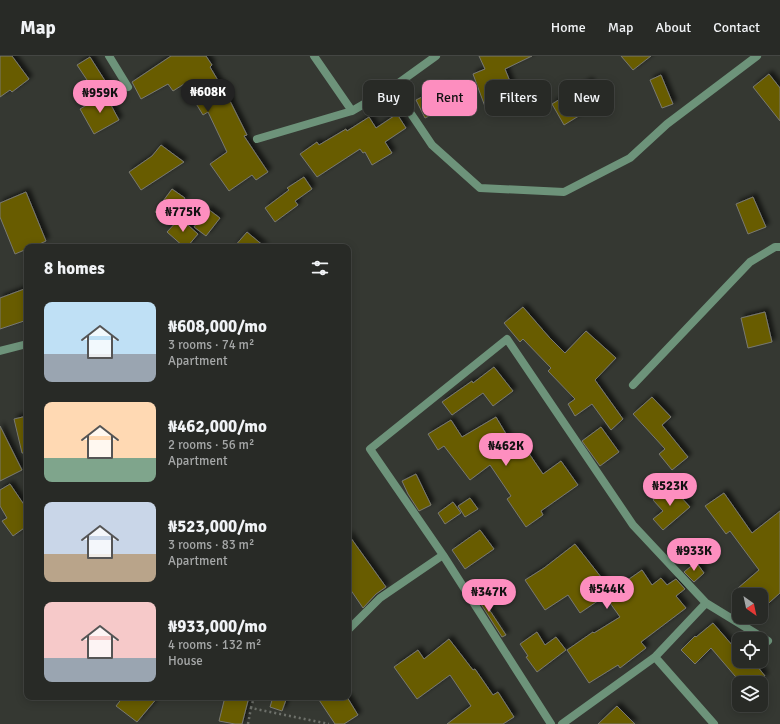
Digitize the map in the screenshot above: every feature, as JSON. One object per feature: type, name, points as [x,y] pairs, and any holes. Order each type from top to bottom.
[{"type":"street","points":[[109,56],[128,88]]},
{"type":"street","points":[[314,56],[352,112]]},
{"type":"street","points":[[403,80],[436,56]]},
{"type":"street","points":[[412,116],[432,145],[480,188],[564,192],[630,158],[667,124],[757,56]]},
{"type":"street","points":[[257,139],[352,112],[363,105]]},
{"type":"street","points":[[633,385],[750,262],[775,247],[780,247]]},
{"type":"street","points":[[551,724],[443,555],[370,449],[507,339],[633,525],[706,603],[753,632]]},
{"type":"street","points":[[0,351],[24,345]]},
{"type":"street","points":[[351,627],[380,598],[443,555]]},
{"type":"street","points":[[562,724],[655,657],[706,603]]},
{"type":"street","points":[[655,657],[714,724]]},
{"type":"path","points":[[248,724],[253,700]]},
{"type":"path","points":[[251,708],[329,724]]},
{"type":"building","points":[[0,56],[12,56],[29,79],[12,92],[10,90],[0,97]]},
{"type":"building","points":[[171,56],[206,56],[212,65],[210,67],[229,99],[247,135],[244,136],[268,172],[256,180],[252,175],[229,191],[210,164],[227,152],[208,112],[203,115],[184,84],[173,91],[168,84],[141,99],[132,82]]},
{"type":"building","points":[[479,56],[532,56],[505,69],[509,80],[485,80],[485,107],[477,85],[477,80],[475,80],[473,74],[485,69]]},
{"type":"building","points":[[621,56],[651,56],[633,70]]},
{"type":"building","points":[[90,57],[109,87],[97,95],[77,65]]},
{"type":"building","points":[[769,74],[780,88],[780,121],[753,87]]},
{"type":"building","points":[[661,75],[673,104],[662,108],[650,80]]},
{"type":"building","points":[[105,94],[119,120],[94,134],[80,109]]},
{"type":"building","points":[[422,97],[422,112],[416,100]]},
{"type":"building","points":[[559,100],[559,116],[579,116],[564,125],[552,104]]},
{"type":"building","points":[[394,116],[398,116],[406,128],[385,142],[392,153],[372,165],[365,152],[363,153],[360,149],[317,177],[300,154],[317,142],[319,145],[346,129],[347,131],[369,117],[376,128]]},
{"type":"building","points":[[161,145],[184,162],[141,190],[129,172],[152,156]]},
{"type":"building","points":[[304,177],[312,189],[295,201],[298,205],[275,222],[265,208],[289,190],[287,188]]},
{"type":"building","points":[[172,189],[185,198],[168,221],[155,212]]},
{"type":"building","points":[[26,192],[46,241],[40,244],[24,244],[24,250],[15,254],[0,217],[0,203]]},
{"type":"building","points":[[753,197],[766,227],[748,234],[736,204]]},
{"type":"building","points":[[208,209],[220,218],[206,236],[194,227]]},
{"type":"building","points":[[180,218],[198,234],[190,244],[181,244],[167,232]]},
{"type":"building","points":[[247,232],[261,244],[237,244]]},
{"type":"building","points":[[24,289],[24,321],[0,329],[0,298]]},
{"type":"building","points":[[523,307],[565,353],[586,331],[616,358],[595,380],[623,419],[611,430],[592,404],[575,416],[568,404],[575,399],[548,371],[551,368],[523,339],[520,342],[504,323]]},
{"type":"building","points":[[765,312],[772,342],[748,348],[741,318]]},
{"type":"building","points":[[494,367],[513,391],[493,406],[483,393],[452,415],[442,402],[472,381],[473,383]]},
{"type":"building","points":[[652,397],[671,417],[662,425],[688,457],[672,470],[659,454],[665,449],[633,414]]},
{"type":"building","points":[[24,417],[24,453],[22,453],[14,419]]},
{"type":"building","points":[[496,417],[518,454],[526,449],[543,474],[561,461],[578,485],[541,511],[543,515],[526,527],[507,499],[511,496],[490,465],[470,480],[444,446],[438,450],[428,434],[451,420],[462,437]]},
{"type":"building","points":[[0,426],[22,470],[0,481]]},
{"type":"building","points":[[601,427],[619,452],[600,466],[582,441]]},
{"type":"building","points":[[416,474],[431,505],[419,511],[402,481]]},
{"type":"building","points":[[10,484],[24,505],[24,528],[13,536],[2,521],[7,518],[0,506],[0,490]]},
{"type":"building","points":[[670,485],[690,507],[663,530],[653,519],[663,511],[653,500]]},
{"type":"building","points":[[724,493],[752,533],[780,511],[780,593],[768,604],[768,588],[738,588],[759,570],[730,531],[726,534],[705,506]]},
{"type":"building","points":[[470,498],[478,509],[465,517],[458,506]]},
{"type":"building","points":[[453,502],[461,513],[445,524],[438,513]]},
{"type":"building","points":[[480,530],[494,549],[465,569],[452,550]]},
{"type":"building","points":[[351,538],[386,587],[376,594],[363,608],[351,590]]},
{"type":"building","points":[[575,544],[612,591],[642,570],[652,585],[661,578],[667,585],[676,579],[685,589],[676,596],[686,608],[641,642],[646,648],[620,668],[618,665],[589,683],[567,650],[593,632],[594,633],[620,617],[605,596],[580,613],[568,595],[545,610],[525,580],[544,568]]},
{"type":"building","points":[[696,562],[704,573],[694,582],[684,572]]},
{"type":"building","points":[[475,588],[506,635],[502,637],[472,590]]},
{"type":"building","points":[[713,623],[732,645],[732,668],[759,668],[765,676],[735,676],[711,648],[695,664],[681,650],[695,636],[696,637]]},
{"type":"building","points":[[537,632],[545,645],[556,637],[566,650],[537,672],[526,657],[528,656],[520,644]]},
{"type":"building","points":[[449,639],[473,670],[475,669],[493,695],[498,692],[514,717],[503,724],[447,724],[471,706],[450,675],[417,699],[394,667],[418,650],[424,659]]},
{"type":"building","points":[[121,700],[155,700],[137,722],[116,706]]},
{"type":"building","points":[[224,700],[248,700],[242,724],[219,721]]},
{"type":"building","points":[[272,700],[286,700],[282,711],[270,707]]},
{"type":"building","points":[[319,700],[349,700],[358,715],[344,724],[335,724]]},
{"type":"building","points":[[617,706],[635,724],[598,724]]}]
